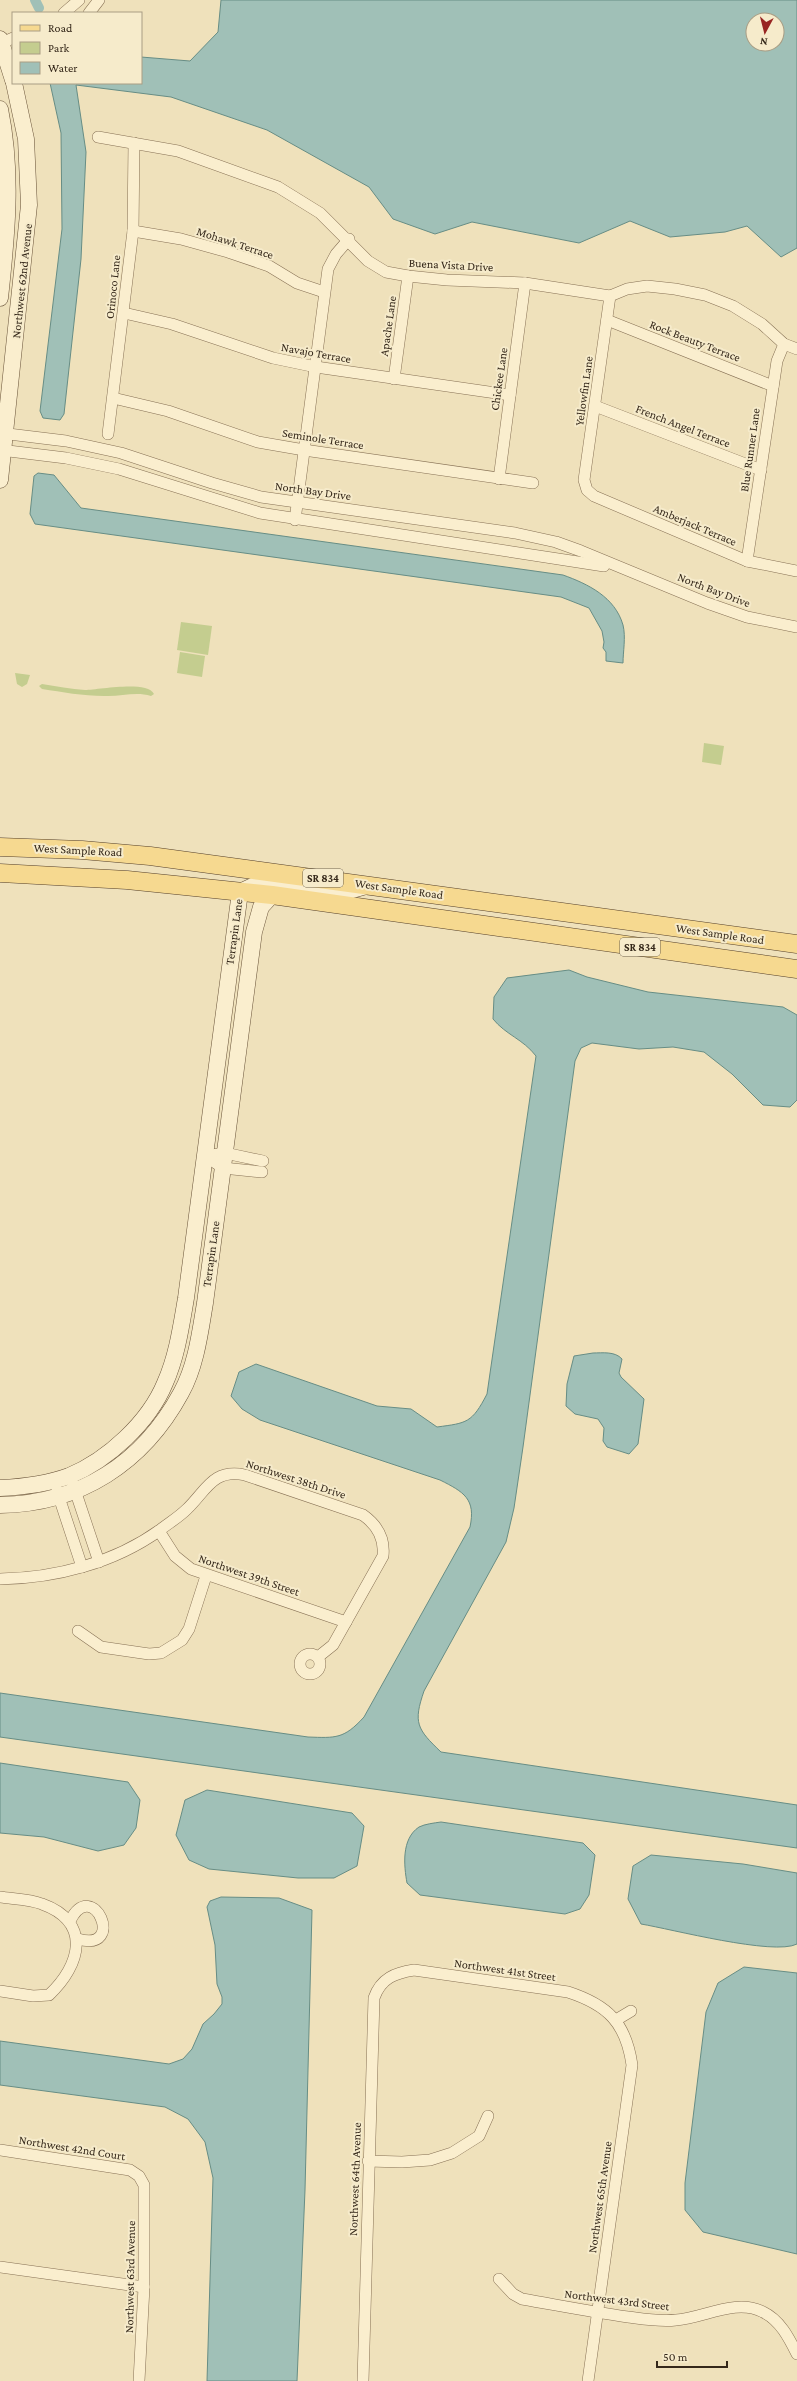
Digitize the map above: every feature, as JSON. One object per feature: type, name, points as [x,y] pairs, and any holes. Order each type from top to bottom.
[{"type":"main road","name":"West Sample Road","points":[[0,846],[117,852],[797,944]]},
{"type":"main road","name":"West Sample Road","points":[[0,873],[105,878],[272,895],[797,969]]},
{"type":"main road","points":[[520,931],[548,917],[554,910]]},
{"type":"street","points":[[66,12],[78,6]]},
{"type":"street","points":[[7,47],[12,74]]},
{"type":"street","name":"Northwest 62nd Avenue","points":[[0,480],[3,434],[29,205],[26,139],[14,84]]},
{"type":"street","name":"Northwest 62nd Avenue","points":[[0,109],[9,183],[6,248],[0,298]]},
{"type":"street","name":"Buena Vista Drive","points":[[98,137],[178,151],[278,187],[320,213],[349,239],[368,261],[386,272],[408,276],[525,283],[610,296],[627,289],[647,286],[705,295],[733,306],[762,324],[784,344],[797,349]]},
{"type":"street","name":"Orinoco Lane","points":[[108,434],[133,231],[134,143]]},
{"type":"street","name":"Mohawk Terrace","points":[[133,231],[181,239],[228,252],[269,266],[297,283],[324,292]]},
{"type":"street","points":[[295,520],[328,269],[336,254],[349,239]]},
{"type":"street","name":"Apache Lane","points":[[394,379],[408,276]]},
{"type":"street","name":"Chickee Lane","points":[[499,479],[525,283]]},
{"type":"street","name":"Yellowfin Lane","points":[[587,490],[584,480],[610,296]]},
{"type":"street","name":"Navajo Terrace","points":[[124,312],[172,324],[273,358],[316,367],[510,395]]},
{"type":"street","name":"Rock Beauty Terrace","points":[[607,320],[773,386]]},
{"type":"street","name":"Blue Runner Lane","points":[[747,561],[777,361],[784,344]]},
{"type":"street","name":"Seminole Terrace","points":[[113,398],[168,411],[258,442],[533,483]]},
{"type":"street","name":"French Angel Terrace","points":[[595,406],[761,470]]},
{"type":"street","name":"North Bay Drive","points":[[3,434],[66,441],[138,458],[212,483],[261,497],[515,533],[556,542],[748,617],[797,627]]},
{"type":"street","name":"North Bay Drive","points":[[2,451],[66,458],[135,474],[260,513],[295,520],[567,559],[624,569]]},
{"type":"street","points":[[135,474],[138,458]]},
{"type":"street","name":"Amberjack Terrace","points":[[587,490],[594,496],[747,561],[797,571]]},
{"type":"street","points":[[240,892],[257,884],[273,881],[345,892],[369,885]]},
{"type":"street","name":"Terrapin Lane","points":[[0,1488],[19,1487],[53,1481],[70,1476],[126,1439],[145,1417],[165,1384],[178,1347],[240,892]]},
{"type":"street","name":"Terrapin Lane","points":[[0,1506],[20,1505],[59,1498],[75,1492],[108,1475],[136,1454],[160,1427],[182,1392],[197,1350],[254,932],[261,907],[272,895]]},
{"type":"street","points":[[204,1156],[262,1166]]},
{"type":"street","name":"Northwest 38th Drive","points":[[0,1579],[26,1579],[52,1575],[99,1562],[159,1531],[187,1509],[214,1479],[234,1473],[363,1515],[372,1521],[382,1538],[384,1546],[383,1556],[346,1622]]},
{"type":"street","points":[[70,1476],[99,1562]]},
{"type":"street","points":[[53,1481],[82,1567]]},
{"type":"street","name":"Northwest 39th Street","points":[[159,1531],[175,1556],[191,1569],[206,1576],[346,1622]]},
{"type":"street","points":[[78,1631],[101,1647],[149,1654],[161,1653],[182,1640],[189,1629],[206,1576]]},
{"type":"street","points":[[318,1657],[333,1645],[346,1622]]},
{"type":"street","points":[[0,1897],[41,1903],[62,1914],[70,1921],[78,1939],[70,1964],[57,1987],[49,1995],[33,1996],[0,1991]]},
{"type":"street","points":[[70,1921],[74,1912],[83,1908],[92,1908],[100,1913],[104,1922],[103,1932],[96,1939],[87,1942],[78,1939]]},
{"type":"street","name":"Northwest 41st Street","points":[[383,1981],[397,1973],[414,1970],[568,1992],[585,1997],[602,2006],[616,2020]]},
{"type":"street","name":"Northwest 64th Avenue","points":[[363,2381],[368,2160],[374,1998],[383,1981]]},
{"type":"street","points":[[616,2020],[631,2011]]},
{"type":"street","name":"Northwest 65th Avenue","points":[[588,2381],[632,2065],[626,2038],[616,2020]]},
{"type":"street","points":[[368,2160],[409,2162],[430,2160],[452,2153],[479,2136],[488,2116]]},
{"type":"street","name":"Northwest 42nd Court","points":[[0,2150],[130,2170],[139,2176]]},
{"type":"street","name":"Northwest 63rd Avenue","points":[[139,2176],[144,2184],[144,2287],[139,2381]]},
{"type":"street","points":[[0,2267],[144,2287]]},
{"type":"street","name":"Northwest 43rd Street","points":[[499,2279],[513,2294],[522,2299],[597,2313],[677,2320],[728,2309],[745,2307],[763,2312],[777,2323],[789,2336],[797,2354]]},
{"type":"green space","points":[[181,622],[212,626],[208,655],[177,650]]},
{"type":"green space","points":[[180,652],[205,656],[202,677],[177,673]]},
{"type":"green space","points":[[15,673],[30,675],[27,684],[22,687],[17,684]]},
{"type":"green space","points":[[42,684],[85,690],[142,687],[150,690],[154,694],[151,696],[134,694],[110,696],[73,694],[42,689],[39,686]]},
{"type":"green space","points":[[704,743],[724,746],[721,765],[702,762]]},
{"type":"water","points":[[221,0],[797,0],[797,248],[781,257],[747,226],[725,232],[670,237],[630,221],[579,243],[472,222],[435,234],[393,219],[369,187],[267,130],[171,97],[76,85],[86,152],[81,259],[64,414],[60,420],[43,418],[40,411],[62,229],[61,133],[50,84],[142,84],[142,57],[190,61],[218,32]]},
{"type":"water","points":[[38,473],[54,475],[81,508],[563,575],[591,587],[607,599],[614,607],[619,615],[624,630],[623,663],[606,661],[606,652],[603,648],[604,642],[602,631],[589,608],[561,597],[35,524],[30,514],[34,476]]},
{"type":"water","points":[[569,970],[587,977],[648,992],[783,1007],[797,1015],[797,1100],[790,1107],[763,1105],[732,1074],[704,1052],[673,1047],[639,1049],[592,1043],[581,1048],[575,1061],[523,1447],[514,1508],[506,1542],[424,1691],[419,1711],[419,1725],[422,1731],[441,1752],[797,1805],[797,1848],[0,1737],[0,1693],[308,1737],[339,1736],[351,1730],[364,1717],[470,1527],[471,1510],[469,1503],[462,1493],[456,1488],[440,1480],[260,1420],[242,1409],[231,1396],[239,1372],[256,1364],[377,1406],[411,1409],[437,1427],[468,1420],[477,1411],[487,1394],[536,1056],[526,1045],[503,1029],[493,1019],[494,997],[507,978]]},
{"type":"water","points":[[604,1353],[619,1356],[622,1359],[619,1373],[621,1377],[644,1399],[638,1444],[629,1454],[607,1447],[603,1441],[604,1428],[598,1419],[575,1414],[566,1406],[567,1384],[574,1356]]},
{"type":"water","points":[[0,1763],[128,1782],[140,1800],[136,1828],[124,1845],[98,1851],[44,1837],[0,1833]]},
{"type":"water","points":[[207,1790],[352,1813],[364,1826],[357,1866],[334,1878],[298,1878],[209,1869],[189,1860],[176,1835],[185,1800]]},
{"type":"water","points":[[441,1822],[583,1843],[595,1855],[589,1895],[580,1909],[565,1914],[420,1895],[407,1883],[405,1853],[409,1838],[419,1827]]},
{"type":"water","points":[[651,1855],[743,1864],[797,1873],[797,1944],[785,1947],[767,1947],[641,1924],[628,1899],[633,1866]]},
{"type":"water","points":[[221,1897],[279,1898],[312,1910],[305,2190],[297,2381],[207,2381],[213,2178],[205,2142],[188,2119],[165,2107],[0,2085],[0,2041],[169,2064],[183,2059],[192,2049],[203,2024],[222,2004],[222,1997],[217,1984],[215,1945],[207,1907],[210,1901]]},
{"type":"water","points":[[744,1967],[797,1973],[797,2254],[703,2232],[685,2210],[685,2183],[706,2012],[718,1983]]},
{"type":"waterway","points":[[35,0],[39,8]]}]
